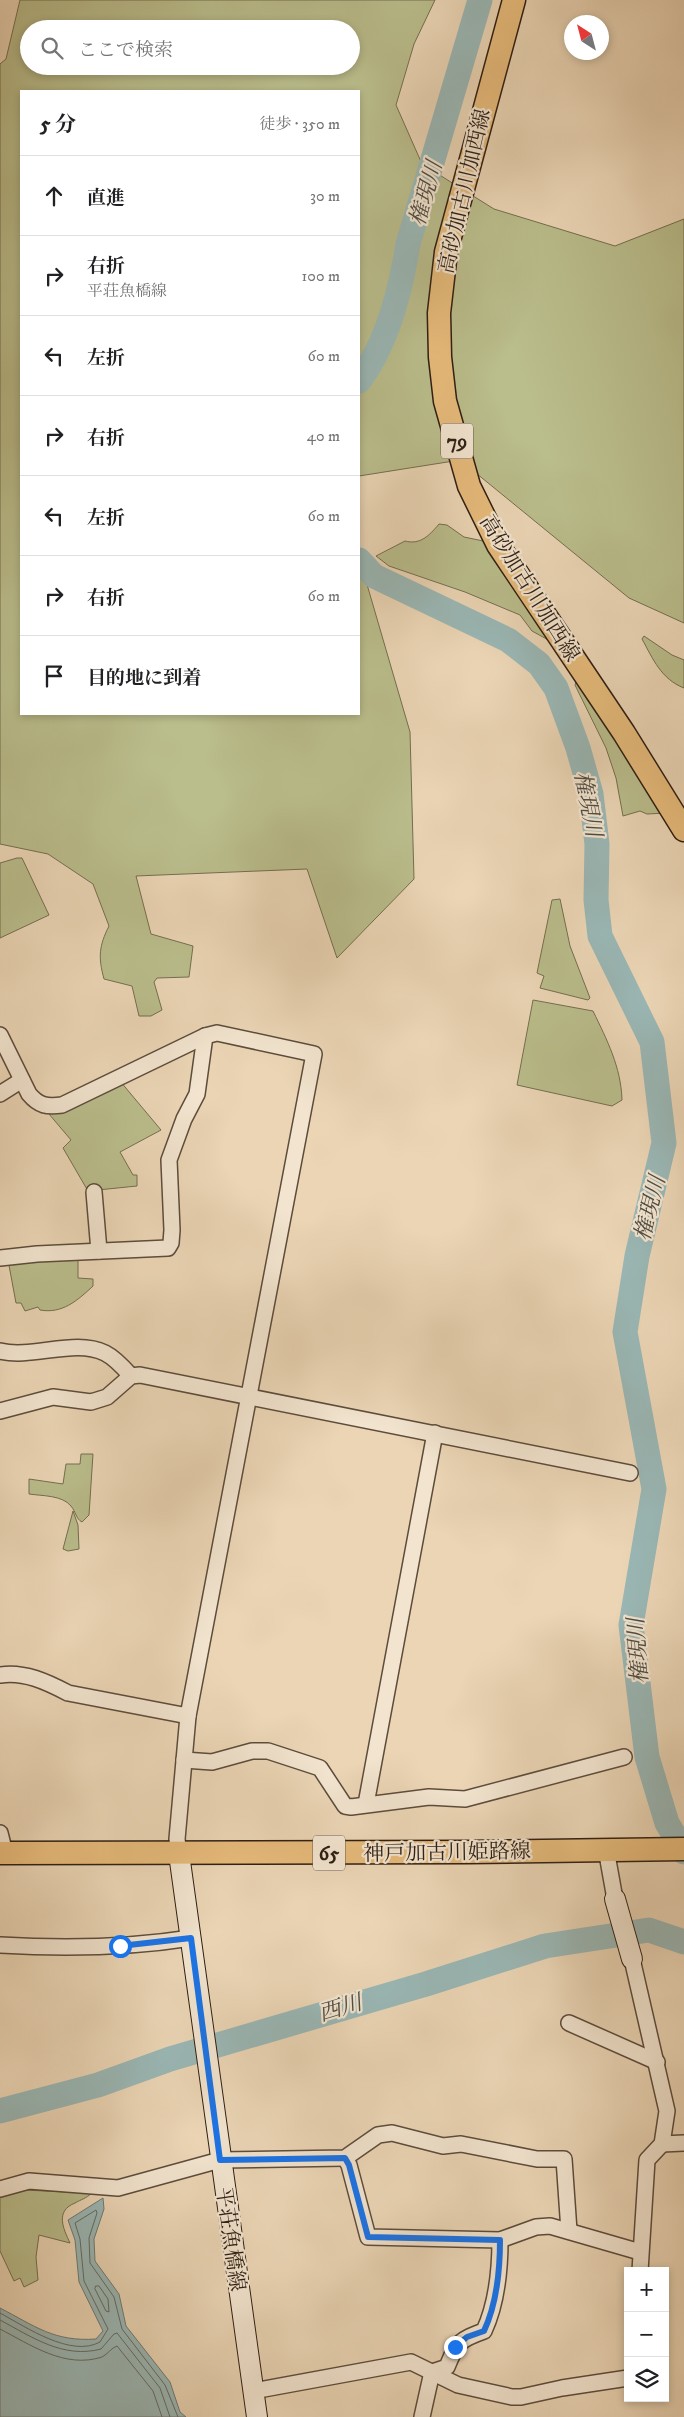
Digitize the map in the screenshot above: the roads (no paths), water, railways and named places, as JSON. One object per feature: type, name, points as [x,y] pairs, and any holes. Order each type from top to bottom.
[{"type":"main road","name":"高砂加古川加西線","points":[[514,0],[446,252],[439,313],[440,357],[445,401],[470,486],[498,545],[624,732],[684,830]]},
{"type":"main road","name":"神戸加古川姫路線","points":[[2,1846],[179,1854],[684,1849]]},
{"type":"main road","name":"平荘魚橋線","points":[[179,1854],[257,2417]]},
{"type":"main road","points":[[616,1903],[631,1956]]},
{"type":"street","points":[[0,1035],[34,1100],[46,1107],[62,1105],[205,1036],[217,1033],[314,1054],[188,1716],[176,1839],[179,1854]]},
{"type":"street","points":[[0,1258],[99,1251],[162,1250],[170,1246],[172,1230],[169,1160],[184,1119],[197,1094],[205,1036]]},
{"type":"street","points":[[0,1094],[22,1080]]},
{"type":"street","points":[[94,1192],[99,1251]]},
{"type":"street","points":[[0,1351],[33,1353],[81,1347],[95,1349],[107,1353],[131,1376]]},
{"type":"street","points":[[0,1411],[53,1397],[91,1402],[107,1397],[131,1376],[140,1375],[630,1472]]},
{"type":"street","points":[[366,1804],[435,1433]]},
{"type":"street","points":[[0,1675],[14,1673],[50,1684],[68,1693],[188,1716]]},
{"type":"street","points":[[184,1760],[212,1762],[252,1751],[268,1751],[320,1768],[345,1806],[429,1797],[465,1799],[624,1758]]},
{"type":"street","points":[[606,1849],[616,1903]]},
{"type":"street","points":[[0,1945],[88,1949],[191,1938]]},
{"type":"street","points":[[631,1956],[667,2111],[662,2144],[647,2160],[640,2267]]},
{"type":"street","points":[[569,2023],[657,2062]]},
{"type":"street","points":[[0,2189],[29,2181],[118,2188],[220,2160],[345,2158],[378,2135],[392,2133],[443,2146],[461,2144],[537,2159],[564,2159],[566,2161],[569,2231]]},
{"type":"street","points":[[662,2144],[684,2143]]},
{"type":"street","points":[[345,2158],[349,2165],[368,2237],[500,2240],[536,2227],[550,2226],[640,2252]]},
{"type":"street","points":[[432,2372],[447,2367],[455,2347],[467,2337],[484,2331],[490,2319],[497,2284],[500,2240]]},
{"type":"street","points":[[253,2391],[411,2362],[458,2385],[501,2396],[521,2398],[562,2388],[624,2379]]},
{"type":"street","points":[[422,2417],[432,2372]]},
{"type":"water","points":[[103,2198],[104,2209],[94,2239],[95,2261],[119,2294],[126,2326],[170,2382],[180,2412],[186,2417],[0,2417],[0,2308],[35,2327],[68,2338],[96,2339],[103,2331],[79,2282],[75,2240],[68,2220]]},
{"type":"waterway","name":"権現川","points":[[360,380],[377,350],[391,316],[408,244],[480,0]]},
{"type":"waterway","name":"権現川","points":[[360,561],[374,576],[508,640],[539,664],[556,688],[578,748],[591,794],[597,844],[596,900],[600,936],[652,1042],[664,1143],[637,1256],[625,1332],[654,1489],[631,1625],[647,1757],[667,1823],[684,1852]]},
{"type":"waterway","name":"西川","points":[[0,2111],[98,2085],[170,2059],[426,1984],[545,1946],[649,1930],[684,1942]]}]
